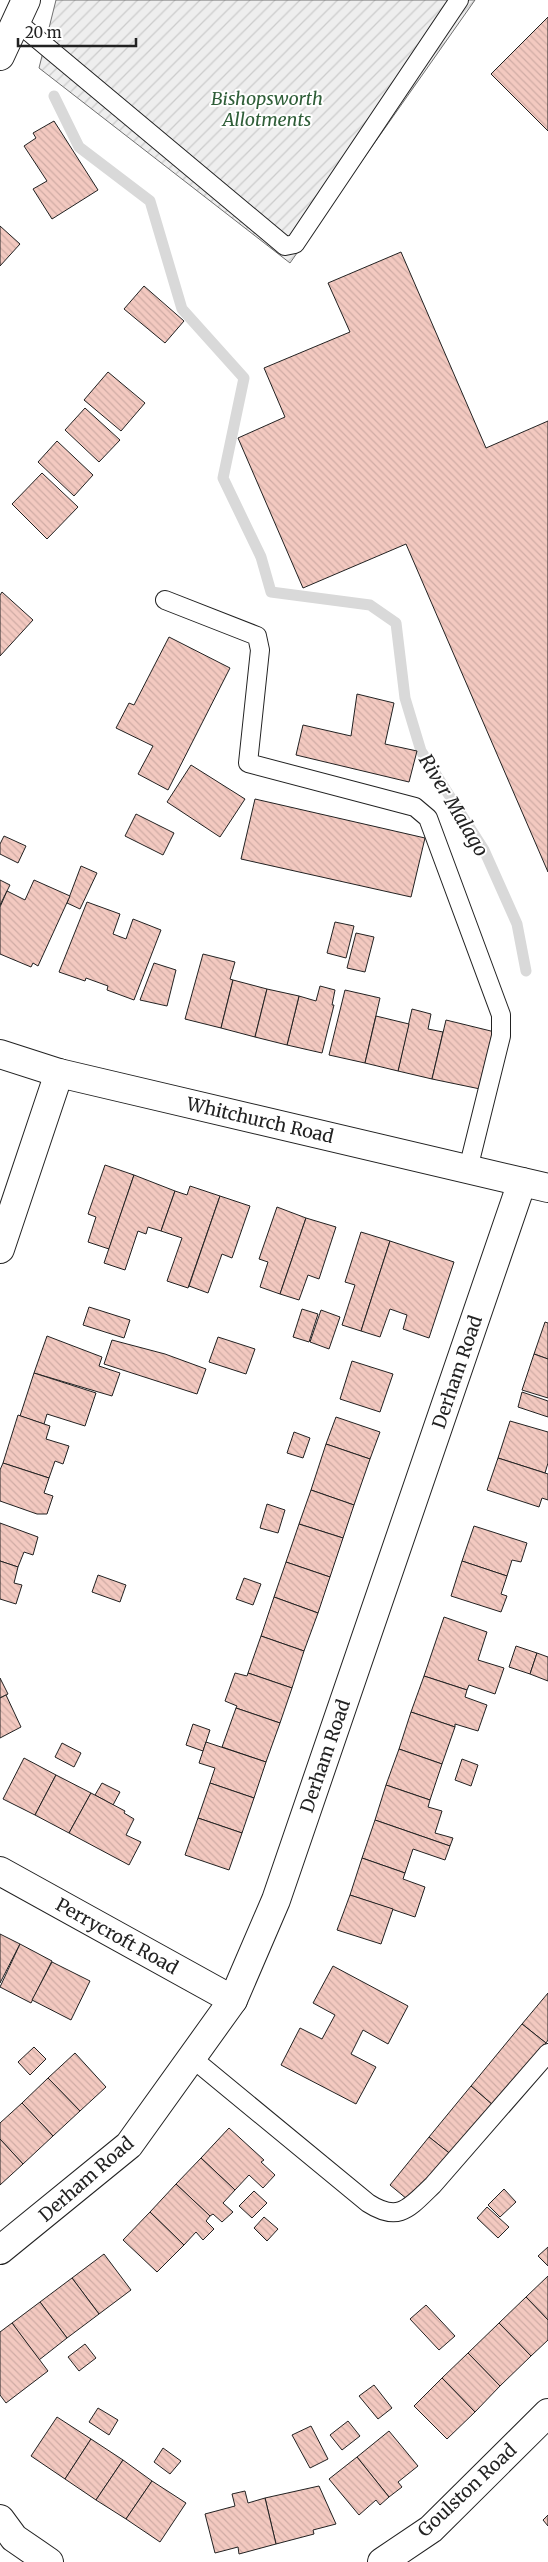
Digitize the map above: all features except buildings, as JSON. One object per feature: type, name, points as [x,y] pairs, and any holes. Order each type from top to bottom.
[{"type":"street","points":[[0,56],[19,7]]},
{"type":"street","name":"Whitchurch Road","points":[[0,1054],[59,1073],[548,1188]]},
{"type":"street","points":[[0,1249],[59,1073]]},
{"type":"street","name":"Derham Road","points":[[0,2250],[15,2240],[129,2145],[233,2000],[276,1900],[522,1182]]},
{"type":"street","name":"Perrycroft Road","points":[[0,1871],[233,2000]]},
{"type":"street","name":"Goulston Road","points":[[382,2562],[431,2529],[548,2413]]},
{"type":"street","points":[[0,2519],[14,2538],[49,2562]]},
{"type":"lane","points":[[19,7],[285,246],[295,244],[459,0]]},
{"type":"lane","points":[[165,600],[256,636],[260,650],[248,763],[415,806],[428,818],[501,1015],[501,1036],[468,1169]]},
{"type":"lane","points":[[192,2058],[368,2202],[383,2212],[398,2213],[417,2201],[433,2185],[548,2053]]},
{"type":"green space","name":"Bishopsworth Allotments","points":[[56,0],[475,0],[290,263],[39,68]]},
{"type":"waterway","name":"River Malago","points":[[54,96],[79,147],[150,201],[182,309],[244,378],[223,478],[261,557],[271,592],[370,605],[396,623],[405,698],[421,751],[484,850],[517,924],[526,971]]}]
